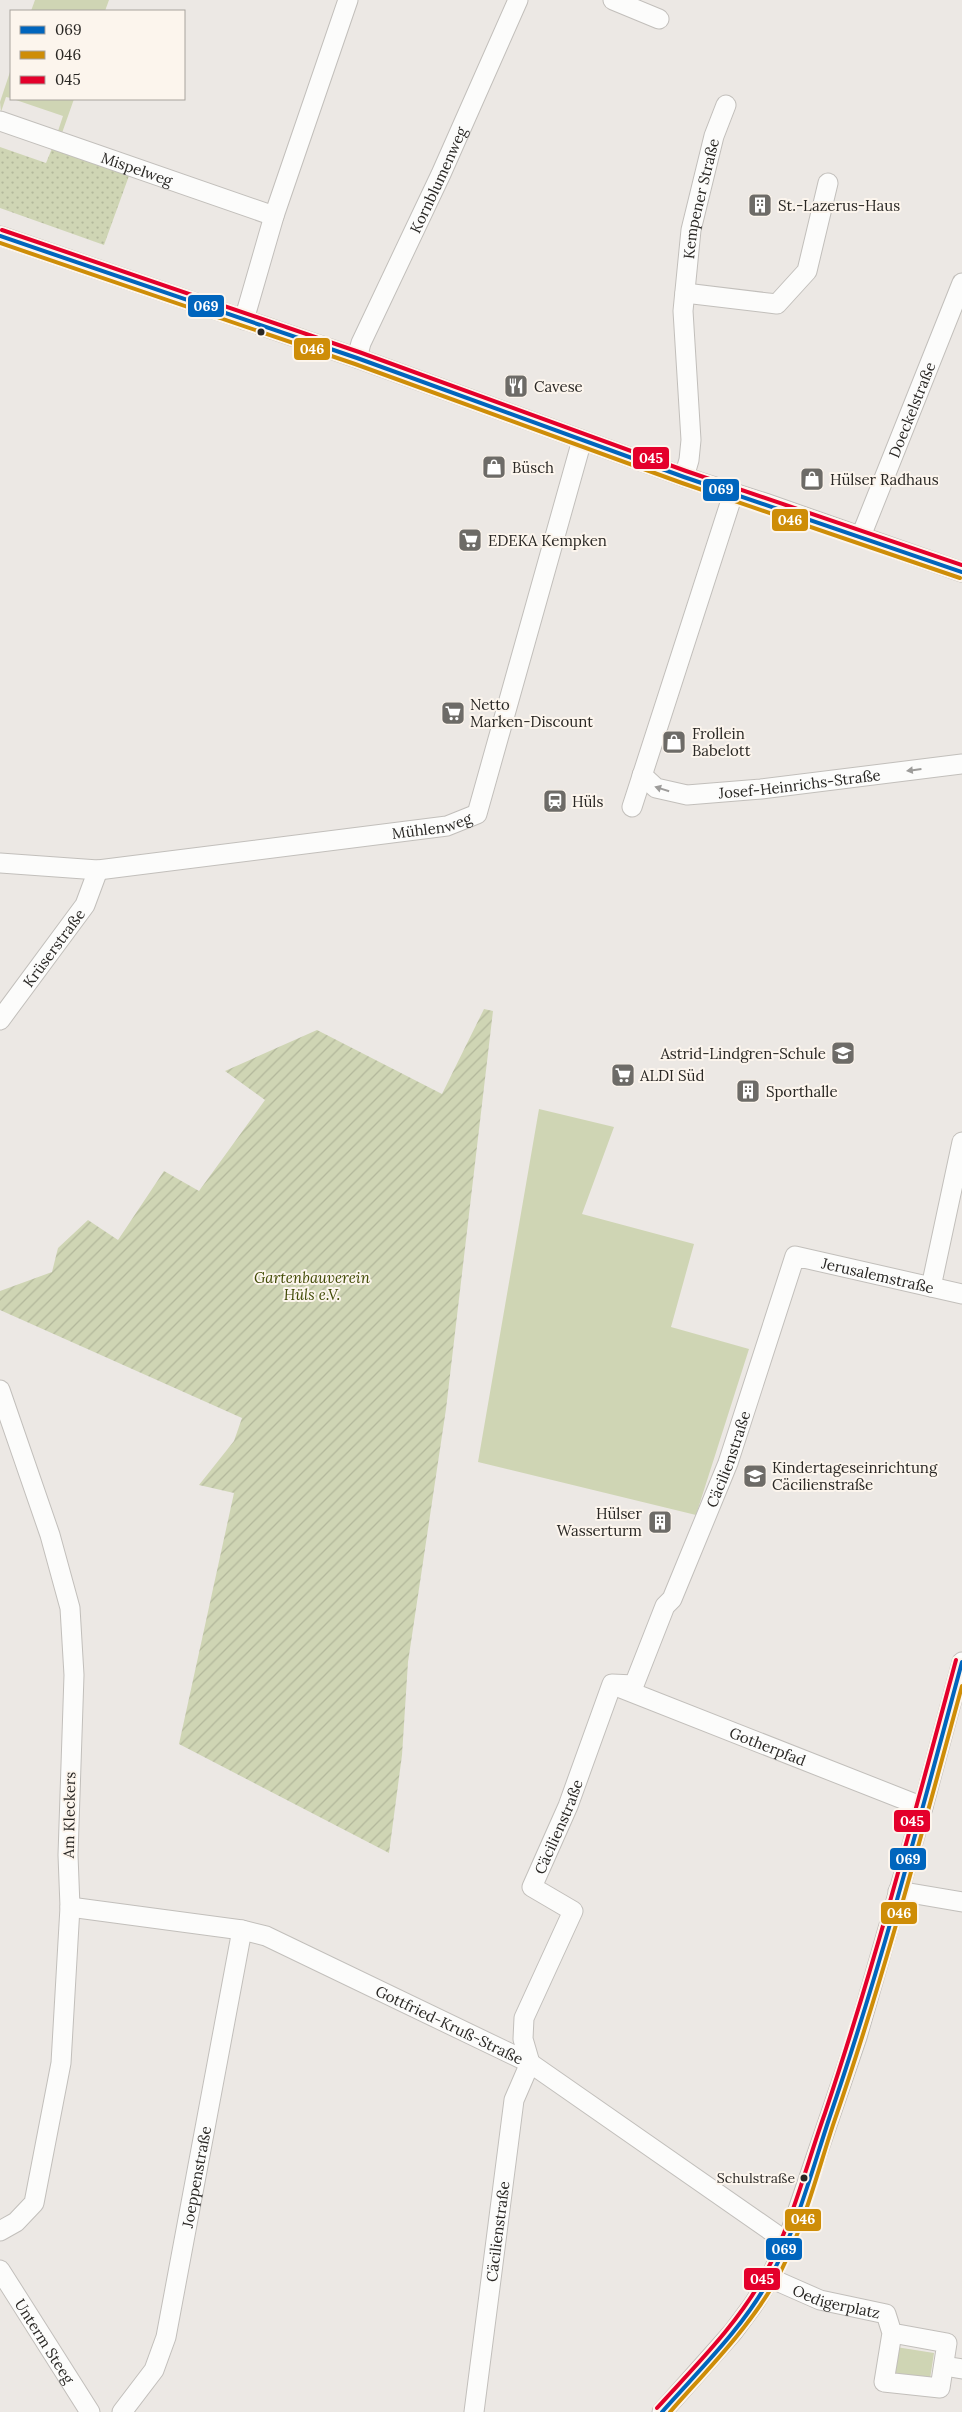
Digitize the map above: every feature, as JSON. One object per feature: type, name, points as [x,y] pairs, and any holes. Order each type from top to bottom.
[{"type":"street","points":[[244,320],[274,216],[348,0]]},
{"type":"street","name":"Kornblumenweg","points":[[357,358],[518,0]]},
{"type":"street","points":[[614,0],[659,20]]},
{"type":"street","name":"Kempener Straße","points":[[684,477],[689,460],[691,440],[683,311],[692,230],[714,136],[726,105]]},
{"type":"street","name":"Mispelweg","points":[[0,121],[274,216]]},
{"type":"street","points":[[685,293],[777,304],[807,271],[828,183]]},
{"type":"street","points":[[0,236],[357,358],[684,477],[862,536],[962,572]]},
{"type":"street","name":"Doeckelstraße","points":[[862,536],[962,283]]},
{"type":"street","name":"Mühlenweg","points":[[0,863],[98,870],[447,826],[477,814],[582,440]]},
{"type":"street","points":[[632,807],[733,494]]},
{"type":"street","name":"Josef-Heinrichs-Straße","points":[[642,775],[656,788],[687,794],[761,790],[962,764]]},
{"type":"street","name":"Krüserstraße","points":[[0,1020],[85,905],[98,870]]},
{"type":"street","points":[[931,1287],[962,1142]]},
{"type":"street","name":"Jerusalemstraße","points":[[795,1256],[962,1294]]},
{"type":"street","name":"Cäcilienstraße","points":[[474,2412],[514,2100],[530,2063],[523,2039],[524,2018],[573,1911],[532,1888],[568,1806],[612,1684],[634,1685],[665,1606],[672,1599],[728,1463],[795,1256]]},
{"type":"street","name":"Am Kleckers","points":[[0,1390],[50,1535],[70,1608],[74,1675],[69,1816],[70,1907],[61,2062],[34,2203],[16,2222],[0,2232]]},
{"type":"street","points":[[662,2412],[733,2332],[770,2278],[787,2242],[857,2037],[924,1807],[962,1662]]},
{"type":"street","name":"Gotherpfad","points":[[612,1684],[924,1807]]},
{"type":"street","points":[[898,1891],[962,1902]]},
{"type":"street","name":"Gottfried-Kruß-Straße","points":[[70,1907],[242,1930],[266,1936],[530,2063],[787,2242]]},
{"type":"street","name":"Joeppenstraße","points":[[122,2412],[154,2370],[166,2338],[242,1930]]},
{"type":"street","name":"Unterm Steeg","points":[[0,2270],[90,2412]]},
{"type":"street","name":"Oedigerplatz","points":[[770,2278],[820,2300],[886,2314],[892,2333],[884,2382],[940,2388],[953,2367],[947,2343],[892,2333]]},
{"type":"green space","points":[[35,0],[109,0],[105,10],[31,10]]},
{"type":"green space","points":[[10,72],[10,98],[6,97],[1,112],[0,102]]},
{"type":"green space","points":[[16,100],[74,100],[62,133],[58,131],[63,116]]},
{"type":"green space","points":[[53,146],[130,173],[104,245],[0,208],[0,147],[46,163]]},
{"type":"green space","name":"Gartenbauverein Hüls e.V.","points":[[484,1009],[493,1011],[446,1409],[408,1662],[402,1755],[389,1853],[179,1744],[234,1493],[199,1485],[234,1441],[242,1418],[0,1310],[0,1291],[52,1272],[58,1248],[88,1220],[118,1240],[164,1171],[199,1191],[265,1100],[225,1071],[317,1030],[442,1094]]},
{"type":"green space","points":[[539,1109],[614,1127],[582,1214],[694,1244],[671,1327],[749,1349],[696,1515],[478,1462]]},
{"type":"green space","points":[[896,2347],[934,2353],[930,2379],[893,2374]]},
{"type":"transit line","name":"045","points":[[2,230],[359,352],[686,471],[962,565]]},
{"type":"transit line","name":"069","points":[[0,236],[357,358],[684,477],[962,572]]},
{"type":"transit line","name":"046","points":[[0,243],[355,364],[682,483],[960,578]]},
{"type":"transit line","name":"045","points":[[657,2408],[715,2344],[742,2310],[765,2274],[783,2235],[798,2195],[861,2001],[956,1660]]},
{"type":"transit line","name":"069","points":[[662,2412],[734,2331],[759,2296],[780,2259],[803,2198],[849,2060],[900,1890],[962,1662]]},
{"type":"transit line","name":"046","points":[[670,2412],[752,2317],[775,2282],[793,2245],[808,2205],[869,2016],[917,1852],[962,1686]]},
{"type":"place","name":"St.-Lazerus-Haus","points":[[760,205]]},
{"type":"place","name":"Cavese","points":[[516,386]]},
{"type":"place","name":"Büsch","points":[[494,467]]},
{"type":"place","name":"Hülser Radhaus","points":[[812,479]]},
{"type":"place","name":"EDEKA Kempken","points":[[470,540]]},
{"type":"place","name":"Netto Marken-Discount","points":[[453,713]]},
{"type":"place","name":"Frollein Babelott","points":[[674,742]]},
{"type":"place","name":"Hüls","points":[[555,801]]},
{"type":"place","name":"Astrid-Lindgren-Schule","points":[[843,1053]]},
{"type":"place","name":"ALDI Süd","points":[[623,1075]]},
{"type":"place","name":"Sporthalle","points":[[748,1091]]},
{"type":"place","name":"Kindertageseinrichtung Cäcilienstraße","points":[[755,1476]]},
{"type":"place","name":"Hülser Wasserturm","points":[[660,1522]]},
{"type":"place","name":"Schulstraße","points":[[804,2178]]}]
